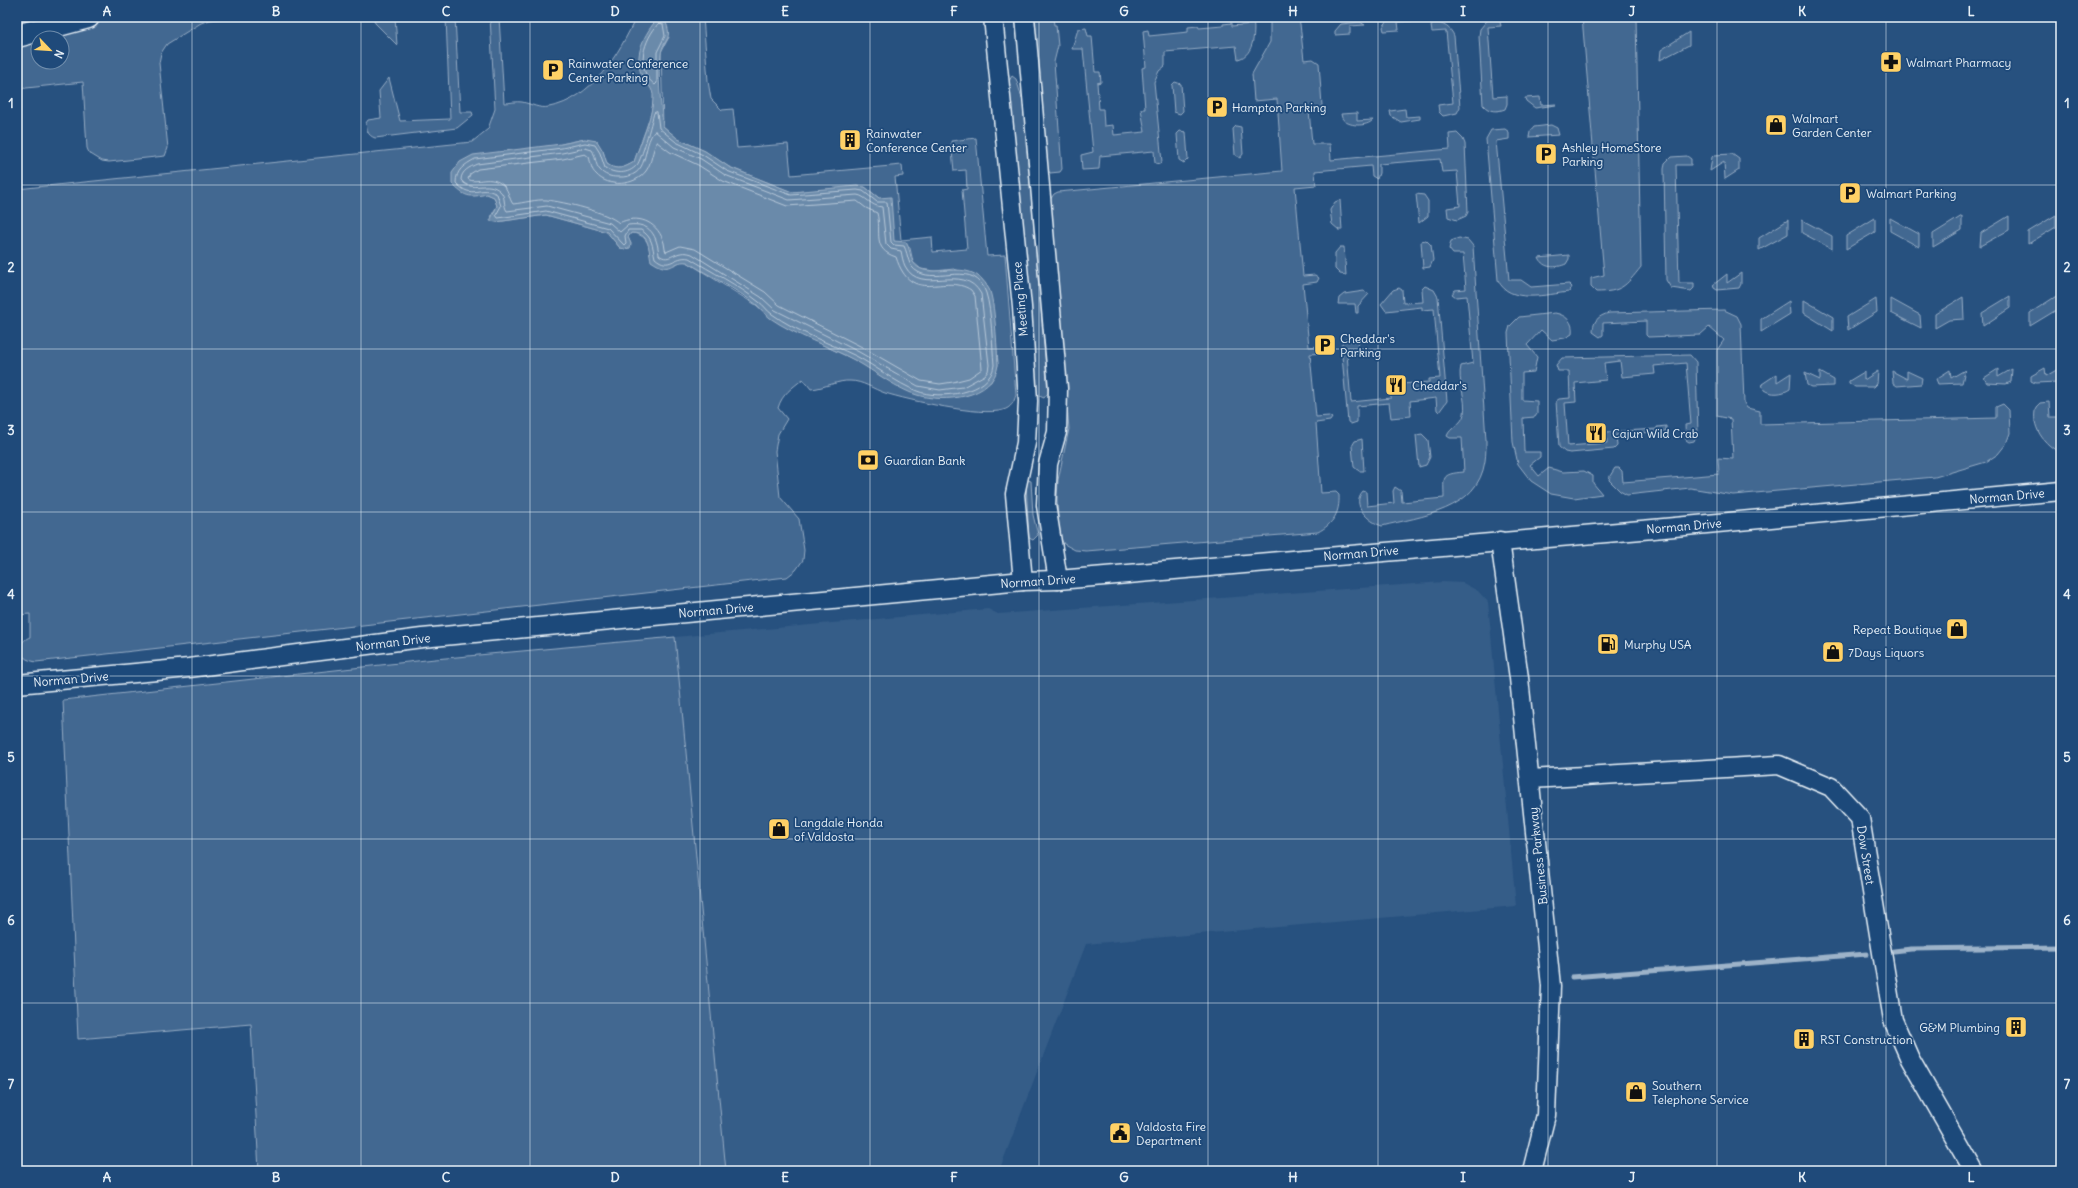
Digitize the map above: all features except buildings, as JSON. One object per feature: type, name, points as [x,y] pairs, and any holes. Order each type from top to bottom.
[{"type":"highway","points":[[17,36],[88,17]]},
{"type":"street","name":"Meeting Place","points":[[993,17],[1022,307],[1028,401],[1026,443],[1015,494],[1023,581]]},
{"type":"street","points":[[1025,17],[1058,388],[1057,432],[1048,464],[1046,505],[1058,580]]},
{"type":"street","name":"Norman Drive","points":[[17,684],[189,668],[422,638],[1023,581],[1058,580],[2061,491]]},
{"type":"street","name":"Business Parkway","points":[[1500,541],[1519,678],[1551,986],[1546,1115],[1532,1171]]},
{"type":"street","name":"Dow Street","points":[[1530,779],[1779,765],[1831,787],[1860,818],[1893,1020],[1910,1059],[1974,1171]]},
{"type":"shaded area","points":[[17,17],[234,17],[210,20],[201,23],[167,44],[161,53],[159,63],[168,148],[165,156],[109,162],[102,161],[89,153],[87,148],[83,82],[17,89]]},
{"type":"shaded area","points":[[373,17],[395,17],[397,45],[375,23]]},
{"type":"shaded area","points":[[446,17],[455,17],[460,112],[472,112],[473,115],[457,128],[375,138],[372,137],[368,132],[366,123],[368,120],[381,118],[379,91],[389,78],[400,121],[450,119]]},
{"type":"shaded area","points":[[490,17],[499,17],[504,103],[520,102],[539,107],[549,107],[564,103],[591,85],[613,59],[636,17],[703,17],[708,81],[711,99],[722,110],[733,109],[737,148],[788,144],[791,175],[902,165],[903,176],[895,177],[901,240],[932,237],[933,252],[967,249],[962,190],[967,189],[966,170],[954,171],[951,141],[976,138],[987,256],[1005,255],[1016,395],[1013,402],[1006,409],[993,412],[944,407],[885,393],[855,381],[846,381],[811,389],[803,379],[791,388],[782,399],[778,408],[787,419],[778,434],[775,451],[780,497],[799,519],[804,550],[803,560],[796,570],[787,577],[36,662],[28,660],[24,657],[21,654],[20,648],[24,640],[30,637],[30,614],[17,615],[17,189],[472,142],[488,129],[495,109]],"holes":[[[669,37],[661,52],[663,126],[678,139],[705,151],[729,167],[792,192],[865,187],[879,198],[894,241],[910,248],[913,262],[921,269],[935,271],[954,269],[981,278],[989,290],[995,328],[998,365],[991,382],[966,395],[855,360],[810,339],[770,317],[756,305],[687,262],[681,261],[675,265],[650,254],[645,239],[636,234],[631,233],[628,237],[631,244],[620,248],[607,232],[546,215],[496,222],[491,216],[497,206],[494,197],[487,194],[561,144],[585,139],[603,151],[607,164],[611,166],[620,168],[634,162],[649,120],[654,96],[650,86],[643,78]]]},
{"type":"shaded area","points":[[1034,17],[1053,17],[1054,25],[1056,25],[1058,46],[1054,62],[1062,169],[1060,172],[1050,173],[1048,170]]},
{"type":"shaded area","points":[[1250,17],[1253,17],[1254,23],[1253,42],[1248,53],[1244,57],[1238,59],[1236,46],[1165,52],[1165,66],[1159,71],[1154,82],[1162,162],[1160,164],[1155,163],[1154,151],[1100,156],[1099,169],[1082,170],[1081,155],[1093,152],[1083,49],[1072,49],[1078,29],[1086,28],[1088,36],[1092,36],[1095,72],[1100,72],[1101,82],[1097,83],[1099,109],[1103,109],[1104,126],[1113,125],[1114,135],[1145,132],[1141,109],[1145,109],[1142,68],[1146,67],[1143,31],[1148,30],[1149,36],[1188,32],[1188,27],[1198,26],[1199,28],[1223,26],[1223,24],[1232,23],[1232,26],[1251,24]]},
{"type":"shaded area","points":[[1270,17],[1297,17],[1300,24],[1304,60],[1313,59],[1319,63],[1322,106],[1319,109],[1309,110],[1312,144],[1330,144],[1331,160],[1450,149],[1449,134],[1457,133],[1463,139],[1465,144],[1468,212],[1466,216],[1457,220],[1448,217],[1447,208],[1460,206],[1457,171],[1442,172],[1440,159],[1379,164],[1377,179],[1372,176],[1371,166],[1315,171],[1316,185],[1295,187],[1303,276],[1315,275],[1319,278],[1317,282],[1303,284],[1309,347],[1322,346],[1325,348],[1323,353],[1310,354],[1316,417],[1329,416],[1332,418],[1330,421],[1316,423],[1321,493],[1336,492],[1339,495],[1337,513],[1332,522],[1318,532],[1086,551],[1075,550],[1064,544],[1059,536],[1057,500],[1058,480],[1069,429],[1050,200],[1054,194],[1058,192],[1282,171],[1277,99],[1254,101],[1252,74],[1270,42]]},
{"type":"shaded area","points":[[1490,17],[1499,18],[1501,26],[1488,27],[1493,97],[1507,96],[1507,104],[1505,109],[1499,111],[1490,110],[1483,105],[1479,36],[1480,29]]},
{"type":"shaded area","points":[[1582,17],[1636,17],[1641,267],[1622,287],[1604,292],[1596,292],[1591,287],[1591,278],[1604,275]]},
{"type":"shaded area","points":[[1408,18],[1413,21],[1398,22],[1399,30],[1384,31],[1383,27],[1388,20]]},
{"type":"shaded area","points":[[1360,22],[1365,25],[1350,26],[1350,34],[1335,35],[1335,31],[1341,24]]},
{"type":"shaded area","points":[[1435,23],[1446,26],[1454,36],[1460,107],[1457,113],[1443,116],[1439,112],[1438,105],[1453,103],[1446,31],[1432,32],[1431,26]]},
{"type":"shaded area","points":[[1689,32],[1689,45],[1660,60],[1661,50]]},
{"type":"shaded area","points":[[1012,76],[1016,79],[1023,101],[1048,393],[1044,398],[1037,395],[1009,81]]},
{"type":"shaded area","points":[[1175,82],[1181,84],[1183,111],[1180,114],[1174,112],[1172,85]]},
{"type":"shaded area","points":[[1540,97],[1541,105],[1556,105],[1535,108],[1526,101],[1525,98]]},
{"type":"shaded area","points":[[1405,109],[1406,117],[1420,116],[1420,119],[1401,122],[1391,116],[1390,111]]},
{"type":"shaded area","points":[[1357,113],[1357,121],[1373,120],[1366,124],[1357,125],[1345,121],[1341,114]]},
{"type":"shaded area","points":[[1551,125],[1557,128],[1559,135],[1529,137],[1530,132],[1534,127]]},
{"type":"shaded area","points":[[1236,126],[1241,127],[1243,154],[1240,158],[1235,155],[1233,129]]},
{"type":"shaded area","points":[[1505,129],[1509,132],[1509,139],[1496,141],[1509,280],[1521,280],[1531,287],[1569,284],[1572,287],[1569,292],[1540,296],[1520,295],[1511,293],[1503,288],[1498,280],[1486,139],[1491,130]]},
{"type":"shaded area","points":[[1180,131],[1186,132],[1188,159],[1184,163],[1179,160],[1177,134]]},
{"type":"shaded area","points":[[1732,154],[1739,159],[1739,170],[1725,179],[1724,162],[1710,171],[1712,157],[1714,155]]},
{"type":"shaded area","points":[[1687,156],[1691,159],[1691,165],[1676,165],[1679,283],[1694,283],[1694,288],[1691,291],[1671,288],[1666,280],[1665,163],[1671,157]]},
{"type":"shaded area","points":[[1416,194],[1424,195],[1428,201],[1428,216],[1419,223]]},
{"type":"shaded area","points":[[1340,200],[1342,230],[1339,230],[1332,224],[1330,210],[1335,202]]},
{"type":"shaded area","points":[[2056,215],[2056,227],[2028,244],[2028,232]]},
{"type":"shaded area","points":[[1962,216],[1962,230],[1933,247],[1933,234]]},
{"type":"shaded area","points":[[2009,216],[2009,230],[1980,246],[1981,233]]},
{"type":"shaded area","points":[[1875,218],[1875,232],[1846,249],[1846,236]]},
{"type":"shaded area","points":[[1890,218],[1919,234],[1919,247],[1890,231]]},
{"type":"shaded area","points":[[1788,220],[1788,234],[1759,250],[1759,238]]},
{"type":"shaded area","points":[[1802,220],[1832,236],[1832,249],[1802,233]]},
{"type":"shaded area","points":[[1459,238],[1468,240],[1473,246],[1486,440],[1485,461],[1480,478],[1471,491],[1460,501],[1430,514],[1382,526],[1367,517],[1360,507],[1360,496],[1363,491],[1366,492],[1367,506],[1394,503],[1393,491],[1395,487],[1401,491],[1402,502],[1444,498],[1445,478],[1451,474],[1464,472],[1462,438],[1450,438],[1447,436],[1461,421],[1464,414],[1465,408],[1460,378],[1461,366],[1473,363],[1467,296],[1456,297],[1452,294],[1455,290],[1466,289],[1463,254],[1453,254],[1449,249],[1451,241]]},
{"type":"shaded area","points":[[1426,240],[1431,245],[1433,260],[1430,267],[1423,268],[1421,241]]},
{"type":"shaded area","points":[[1340,247],[1344,247],[1346,275],[1340,274],[1335,269],[1335,253]]},
{"type":"shaded area","points":[[1569,255],[1569,259],[1566,264],[1555,267],[1547,266],[1541,262],[1539,258]]},
{"type":"shaded area","points":[[1741,273],[1741,284],[1739,288],[1717,290],[1714,288],[1713,285],[1727,274],[1727,283]]},
{"type":"shaded area","points":[[1425,286],[1434,290],[1438,297],[1447,401],[1439,412],[1437,410],[1436,398],[1410,401],[1411,416],[1391,418],[1389,403],[1357,406],[1357,422],[1351,424],[1348,422],[1341,345],[1345,339],[1358,338],[1359,353],[1347,354],[1351,402],[1391,398],[1391,390],[1395,393],[1399,392],[1401,384],[1429,382],[1429,379],[1440,378],[1434,309],[1422,310],[1422,307],[1386,311],[1381,304],[1393,290],[1399,288],[1402,290],[1403,303],[1423,302],[1422,289]]},
{"type":"shaded area","points":[[1364,291],[1369,294],[1358,306],[1358,313],[1356,313],[1355,304],[1338,304],[1339,298],[1344,294]]},
{"type":"shaded area","points":[[2058,295],[2058,309],[2030,326],[2030,313]]},
{"type":"shaded area","points":[[2010,296],[2010,308],[1983,326],[1982,313]]},
{"type":"shaded area","points":[[1963,297],[1964,319],[1949,320],[1935,328],[1935,314]]},
{"type":"shaded area","points":[[1876,299],[1877,312],[1848,330],[1847,317]]},
{"type":"shaded area","points":[[1891,299],[1920,315],[1921,328],[1891,313]]},
{"type":"shaded area","points":[[1804,300],[1833,317],[1833,331],[1804,313]]},
{"type":"shaded area","points":[[1789,301],[1790,314],[1761,332],[1761,319]]},
{"type":"shaded area","points":[[1724,310],[1737,316],[1741,324],[1744,403],[1747,408],[1760,411],[1760,424],[1996,418],[1996,407],[2003,404],[2009,410],[2010,433],[2006,444],[1998,454],[1986,462],[1935,477],[1733,495],[1690,488],[1627,495],[1620,491],[1609,480],[1615,468],[1619,468],[1622,471],[1623,482],[1719,474],[1718,458],[1733,459],[1731,419],[1717,416],[1717,350],[1724,340],[1709,327],[1700,335],[1648,337],[1646,335],[1646,321],[1603,323],[1603,335],[1600,337],[1593,332],[1595,322],[1599,317],[1609,313]]},
{"type":"shaded area","points":[[1555,313],[1566,317],[1572,326],[1572,334],[1565,338],[1552,340],[1541,330],[1527,345],[1537,357],[1534,372],[1522,373],[1522,400],[1537,401],[1537,414],[1535,417],[1523,418],[1524,452],[1540,452],[1540,457],[1530,465],[1539,476],[1549,468],[1563,472],[1584,471],[1593,476],[1593,483],[1602,494],[1574,498],[1551,494],[1531,481],[1518,464],[1513,442],[1508,333],[1510,326],[1519,317]]},
{"type":"shaded area","points":[[1690,355],[1696,362],[1698,434],[1694,441],[1689,442],[1686,440],[1685,425],[1691,424],[1686,363],[1654,366],[1655,374],[1622,377],[1620,361],[1604,363],[1606,380],[1575,383],[1576,402],[1565,403],[1568,446],[1607,443],[1606,432],[1657,429],[1657,427],[1666,426],[1666,431],[1616,435],[1617,446],[1614,449],[1570,453],[1565,452],[1559,447],[1556,401],[1559,399],[1570,398],[1569,371],[1558,371],[1556,365],[1562,358]]},
{"type":"shaded area","points":[[2045,368],[2046,376],[2060,368],[2060,379],[2058,382],[2035,383],[2031,381],[2031,376]]},
{"type":"shaded area","points":[[1998,369],[1998,377],[2012,369],[2011,382],[2006,384],[1987,383],[1984,378]]},
{"type":"shaded area","points":[[1950,370],[1951,378],[1965,370],[1962,383],[1938,384],[1936,379]]},
{"type":"shaded area","points":[[1878,371],[1877,384],[1874,387],[1855,387],[1849,383],[1849,381],[1864,372],[1864,380]]},
{"type":"shaded area","points":[[1892,371],[1907,379],[1907,371],[1922,378],[1921,384],[1897,386],[1893,383]]},
{"type":"shaded area","points":[[1820,372],[1834,380],[1834,386],[1811,387],[1807,385],[1805,373],[1820,380]]},
{"type":"shaded area","points":[[1791,373],[1790,389],[1777,393],[1770,393],[1764,390],[1762,384],[1777,374],[1777,382]]},
{"type":"shaded area","points":[[2049,402],[2050,417],[2061,417],[2061,453],[2055,450],[2044,440],[2035,421],[2036,407],[2040,403]]},
{"type":"shaded area","points":[[1422,434],[1428,440],[1430,457],[1426,465],[1419,467],[1416,435]]},
{"type":"shaded area","points":[[1362,439],[1364,471],[1359,471],[1354,467],[1352,446],[1355,441]]},
{"type":"shaded area","points":[[1028,480],[1031,481],[1033,515],[1038,535],[1033,540],[1029,538],[1026,483]]},
{"type":"shaded area","points":[[1443,582],[1463,583],[1478,591],[1488,602],[1516,906],[1086,944],[999,1171],[726,1171],[675,637],[988,609],[998,614]]},
{"type":"shaded area","points":[[675,637],[726,1171],[259,1171],[251,1024],[78,1039],[63,700],[435,659]]},
{"type":"water","points":[[658,18],[665,20],[668,32],[667,39],[662,49],[659,72],[663,126],[678,139],[705,151],[729,167],[792,192],[857,186],[865,187],[879,198],[891,197],[894,241],[906,242],[913,262],[920,268],[928,271],[960,270],[971,272],[981,278],[989,289],[994,314],[998,365],[994,376],[987,385],[977,392],[966,396],[953,398],[928,397],[910,393],[856,361],[780,324],[770,318],[749,299],[687,262],[664,267],[651,261],[647,241],[642,235],[631,233],[628,237],[631,244],[630,248],[625,249],[620,248],[607,232],[546,215],[496,222],[490,221],[497,206],[494,197],[487,194],[471,196],[464,194],[452,184],[452,173],[460,162],[473,155],[561,144],[585,139],[597,141],[603,151],[607,164],[611,166],[620,168],[634,162],[649,122],[653,98],[652,91],[642,76],[639,53],[644,38]]},
{"type":"waterway","points":[[1894,951],[1911,949],[2061,947]]},
{"type":"waterway","points":[[1572,977],[1867,954]]},
{"type":"place","name":"Walmart Pharmacy","points":[[1891,62]]},
{"type":"place","name":"Rainwater Conference Center Parking","points":[[553,70]]},
{"type":"place","name":"Hampton Parking","points":[[1217,107]]},
{"type":"place","name":"Walmart Garden Center","points":[[1776,125]]},
{"type":"place","name":"Rainwater Conference Center","points":[[850,140]]},
{"type":"place","name":"Ashley HomeStore Parking","points":[[1546,154]]},
{"type":"place","name":"Walmart Parking","points":[[1850,193]]},
{"type":"place","name":"Cheddar's Parking","points":[[1325,345]]},
{"type":"place","name":"Cheddar's","points":[[1396,385]]},
{"type":"place","name":"Cajun Wild Crab","points":[[1596,433]]},
{"type":"place","name":"Guardian Bank","points":[[868,460]]},
{"type":"place","name":"Repeat Boutique","points":[[1957,629]]},
{"type":"place","name":"Murphy USA","points":[[1608,644]]},
{"type":"place","name":"7Days Liquors","points":[[1833,652]]},
{"type":"place","name":"Langdale Honda of Valdosta","points":[[779,829]]},
{"type":"place","name":"G&M Plumbing","points":[[2016,1027]]},
{"type":"place","name":"RST Construction","points":[[1804,1039]]},
{"type":"place","name":"Southern Telephone Service","points":[[1636,1092]]},
{"type":"place","name":"Valdosta Fire Department","points":[[1120,1133]]}]
